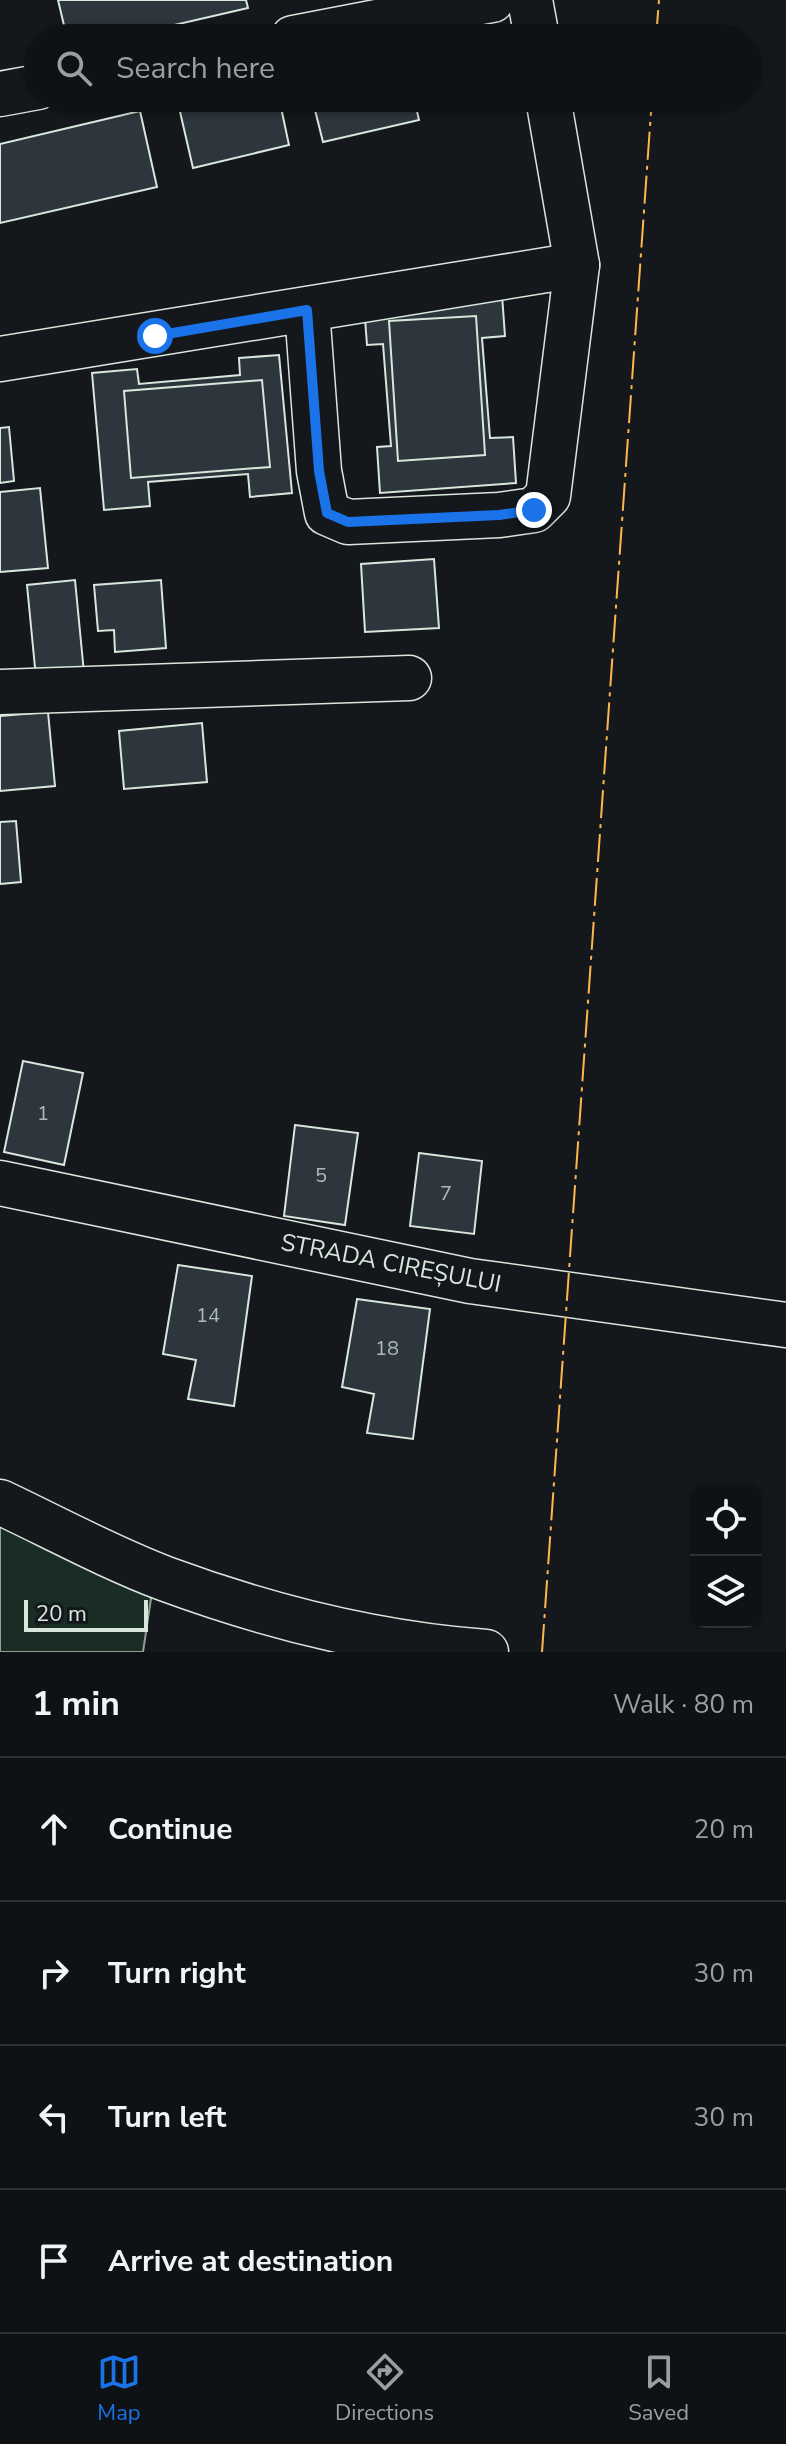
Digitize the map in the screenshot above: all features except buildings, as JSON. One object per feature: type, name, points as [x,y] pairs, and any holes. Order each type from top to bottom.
[{"type":"street","points":[[366,24],[492,0]]},
{"type":"street","points":[[530,0],[534,24]]},
{"type":"street","points":[[0,94],[24,90]]},
{"type":"street","points":[[307,310],[319,471],[327,513],[348,522],[499,515],[534,510],[548,496],[577,265],[550,112]]},
{"type":"street","points":[[1,358],[577,265]]},
{"type":"street","points":[[0,692],[409,678]]},
{"type":"street","name":"STRADA CIREȘULUI","points":[[0,1183],[470,1281],[786,1325]]},
{"type":"street","points":[[0,1502],[164,1578],[299,1622],[439,1648],[486,1652]]},
{"type":"green space","points":[[0,1519],[153,1585],[143,1652],[0,1652]]},
{"type":"power","points":[[657,24],[659,0]]},
{"type":"power","points":[[542,1652],[651,112]]},
{"type":"route","points":[[155,336],[307,310],[319,471],[327,513],[348,522],[382,522],[534,510]]}]
